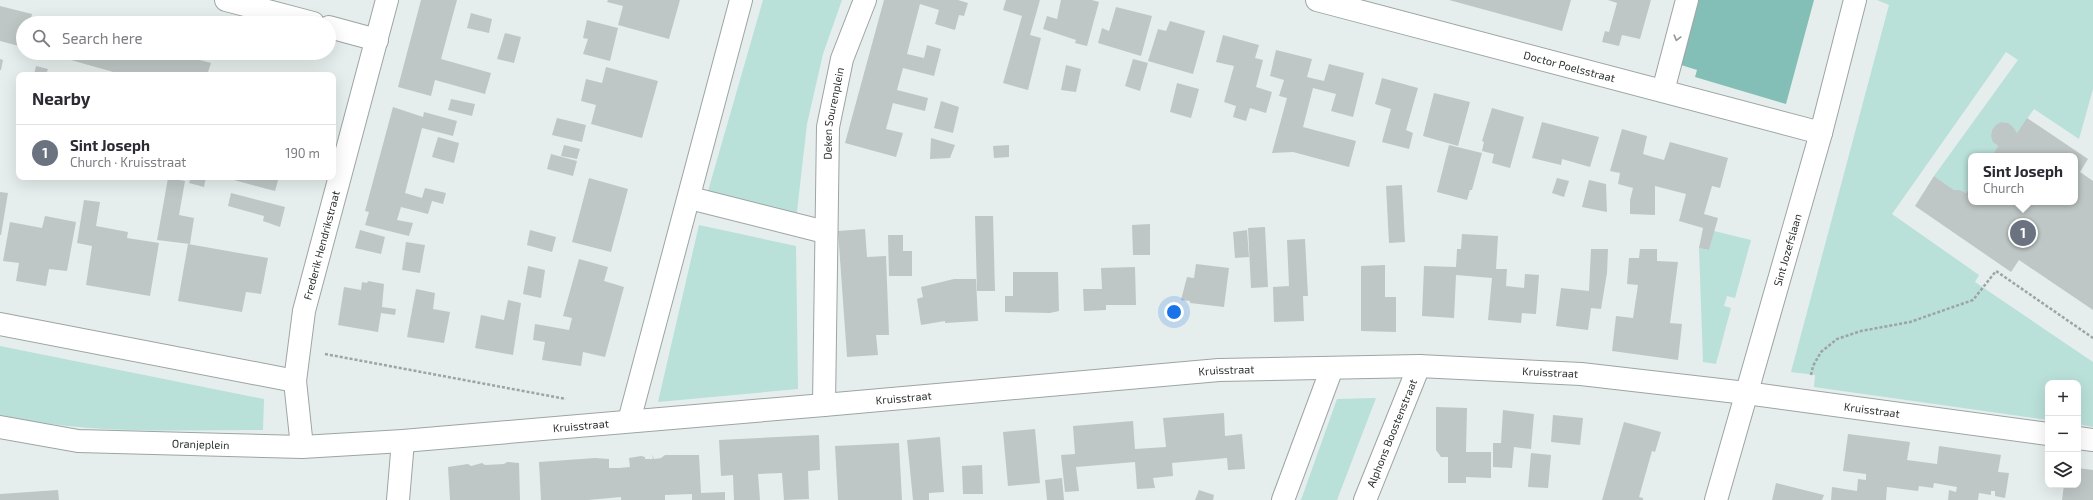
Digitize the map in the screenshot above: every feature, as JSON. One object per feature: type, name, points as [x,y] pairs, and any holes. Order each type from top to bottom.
[{"type":"street","points":[[226,0],[287,16]]},
{"type":"street","name":"Frederik Hendrikstraat","points":[[302,447],[295,381],[304,311],[387,0]]},
{"type":"street","points":[[630,421],[741,0]]},
{"type":"street","name":"Deken Sourenplein","points":[[824,405],[825,232],[828,127],[842,59],[865,0]]},
{"type":"street","name":"Doctor Poelsstraat","points":[[1317,0],[1367,7],[1821,133]]},
{"type":"street","points":[[1663,90],[1687,0]]},
{"type":"street","name":"Sint Jozefslaan","points":[[1716,500],[1821,133],[1856,0]]},
{"type":"street","points":[[336,29],[377,40]]},
{"type":"street","points":[[690,198],[825,232]]},
{"type":"street","points":[[0,324],[295,381]]},
{"type":"street","name":"Kruisstraat","points":[[403,441],[1219,370],[1419,366],[1581,374],[1746,393],[2045,434]]},
{"type":"street","name":"Alphons Boostenstraat","points":[[1365,500],[1419,366]]},
{"type":"street","points":[[1283,500],[1332,368]]},
{"type":"street","name":"Oranjeplein","points":[[0,427],[78,441],[302,447],[403,441]]},
{"type":"street","points":[[2081,438],[2093,440]]},
{"type":"street","points":[[398,500],[403,441]]},
{"type":"path","points":[[1805,401],[1813,366],[1821,352],[1837,339],[1861,331],[1910,322],[1973,300],[1996,271],[2093,338]]},
{"type":"path","points":[[299,349],[571,400]]},
{"type":"green space","points":[[763,0],[842,0],[823,54],[807,124],[796,220],[706,198]]},
{"type":"green space","points":[[1877,0],[2093,0],[2093,89],[2079,139],[2034,109],[2017,133],[2008,124],[2001,122],[1992,130],[1992,139],[1998,146],[1994,153],[1968,153],[1968,190],[1966,193],[1960,190],[1954,190],[1934,176],[2018,60],[2006,52],[1892,214],[1979,275],[1975,282],[2093,362],[2093,427],[2081,425],[2081,380],[2045,380],[2045,420],[1814,387],[1815,375],[1791,372],[1889,5]]},
{"type":"green space","points":[[699,225],[796,246],[798,389],[658,402]]},
{"type":"green space","points":[[1714,231],[1751,240],[1735,298],[1727,296],[1724,306],[1731,308],[1716,364],[1703,362],[1699,248],[1709,250]]},
{"type":"green space","points":[[0,346],[264,399],[263,430],[164,431],[98,429],[65,426],[0,415]]},
{"type":"green space","points":[[1376,398],[1337,500],[1301,500],[1337,399]]},
{"type":"shaded area","points":[[1696,0],[1814,0],[1786,104],[1695,77],[1697,70],[1678,64]]},
{"type":"building","points":[[421,0],[457,0],[441,59],[491,73],[485,94],[435,80],[431,96],[398,87]]},
{"type":"building","points":[[608,0],[680,0],[669,39],[618,25],[623,6],[607,2]]},
{"type":"building","points":[[884,0],[958,0],[968,3],[964,16],[959,15],[955,30],[935,24],[939,10],[920,4],[907,54],[924,58],[927,45],[941,49],[934,76],[903,68],[897,90],[928,98],[925,111],[893,103],[886,129],[903,133],[896,157],[845,143]]},
{"type":"building","points":[[1006,0],[1040,0],[1030,35],[1041,38],[1028,90],[1003,83],[1022,16],[1003,10]]},
{"type":"building","points":[[1061,0],[1092,0],[1099,2],[1087,46],[1075,43],[1076,40],[1043,29],[1047,16],[1057,19]]},
{"type":"building","points":[[1449,0],[1571,0],[1562,31]]},
{"type":"building","points":[[1608,0],[1651,0],[1640,39],[1622,35],[1619,46],[1602,42],[1605,31],[1609,32],[1617,3]]},
{"type":"building","points":[[0,6],[32,14],[32,16],[16,16],[16,45],[0,41]]},
{"type":"building","points":[[1116,7],[1152,16],[1141,56],[1098,43],[1102,28],[1109,31]]},
{"type":"building","points":[[471,13],[492,19],[489,33],[467,28]]},
{"type":"building","points":[[587,20],[618,28],[610,61],[583,54],[588,39],[583,38]]},
{"type":"building","points":[[1170,21],[1205,31],[1193,74],[1148,61],[1158,29],[1166,31]]},
{"type":"building","points":[[505,33],[521,37],[514,63],[497,59]]},
{"type":"building","points":[[1223,35],[1259,45],[1255,58],[1263,60],[1256,87],[1272,92],[1266,113],[1250,108],[1246,121],[1233,117],[1236,106],[1224,102],[1234,66],[1216,62]]},
{"type":"building","points":[[1276,50],[1312,59],[1307,77],[1324,81],[1329,64],[1364,73],[1353,117],[1331,111],[1336,94],[1313,88],[1303,127],[1356,141],[1349,167],[1293,152],[1272,153],[1287,98],[1279,96],[1284,80],[1270,76]]},
{"type":"building","points":[[0,59],[3,60],[1,70],[0,70]]},
{"type":"building","points":[[1133,59],[1148,63],[1140,91],[1125,86]]},
{"type":"building","points":[[71,60],[200,60],[211,63],[208,72],[113,72]]},
{"type":"building","points":[[1066,65],[1081,69],[1076,92],[1061,90]]},
{"type":"building","points":[[36,66],[48,69],[47,72],[35,72]]},
{"type":"building","points":[[606,67],[658,81],[642,138],[591,124],[596,105],[581,101],[586,79],[602,83]]},
{"type":"building","points":[[1382,78],[1418,88],[1406,130],[1413,133],[1409,149],[1382,142],[1391,109],[1375,104]]},
{"type":"building","points":[[1177,83],[1199,89],[1191,118],[1170,112]]},
{"type":"building","points":[[1434,93],[1470,102],[1458,146],[1423,136]]},
{"type":"building","points":[[451,99],[475,104],[472,116],[448,110]]},
{"type":"building","points":[[941,101],[959,107],[953,133],[934,128]]},
{"type":"building","points":[[393,107],[423,117],[424,112],[457,121],[453,136],[422,128],[405,193],[422,198],[425,188],[446,193],[443,204],[432,201],[428,214],[401,207],[397,220],[413,223],[409,236],[365,225],[369,212],[365,211]]},
{"type":"building","points":[[1492,108],[1524,117],[1510,168],[1492,163],[1494,154],[1482,151],[1484,142],[1482,141]]},
{"type":"building","points":[[557,118],[586,125],[582,142],[552,135]]},
{"type":"building","points":[[2027,118],[2088,159],[2080,172],[2093,181],[2093,310],[2019,260],[2011,272],[1915,206],[1934,176],[1954,190],[1960,190],[1966,193],[1968,190],[1968,205],[2078,205],[2078,153],[1994,153],[1998,146],[1993,142],[1991,136],[1992,130],[1996,125],[2001,122],[2008,123],[2017,133]]},
{"type":"building","points":[[1542,122],[1599,137],[1590,167],[1562,159],[1561,165],[1532,158]]},
{"type":"building","points":[[1622,129],[1647,136],[1643,154],[1653,157],[1664,160],[1670,142],[1728,158],[1720,188],[1712,186],[1704,214],[1718,218],[1709,250],[1699,248],[1703,228],[1679,221],[1686,194],[1655,186],[1655,215],[1630,214],[1630,200],[1633,188],[1618,184],[1620,173],[1610,171]]},
{"type":"building","points":[[438,137],[459,143],[454,163],[432,157]]},
{"type":"building","points":[[931,138],[955,145],[950,158],[930,159]]},
{"type":"building","points":[[564,145],[580,149],[577,159],[561,156]]},
{"type":"building","points":[[1009,145],[1009,157],[994,158],[993,146]]},
{"type":"building","points":[[1449,145],[1482,153],[1472,190],[1470,190],[1467,200],[1437,192]]},
{"type":"building","points":[[551,154],[577,161],[573,176],[547,169]]},
{"type":"building","points":[[589,178],[628,189],[611,252],[572,242]]},
{"type":"building","points":[[1557,178],[1569,181],[1564,197],[1552,193]]},
{"type":"building","points":[[168,180],[185,181],[179,215],[194,218],[190,244],[157,240]]},
{"type":"building","points":[[190,180],[205,180],[204,187],[189,183]]},
{"type":"building","points":[[234,180],[278,180],[275,191]]},
{"type":"building","points":[[1589,180],[1606,184],[1607,212],[1582,207]]},
{"type":"building","points":[[1402,185],[1405,242],[1389,243],[1386,186]]},
{"type":"building","points":[[0,192],[8,193],[1,235],[0,235]]},
{"type":"building","points":[[231,193],[285,207],[280,227],[263,221],[264,216],[228,206]]},
{"type":"building","points":[[84,200],[100,202],[96,226],[128,232],[127,238],[159,243],[150,296],[86,285],[92,246],[77,243]]},
{"type":"building","points":[[45,216],[76,222],[67,271],[49,269],[46,286],[16,281],[19,263],[3,261],[10,222],[42,228]]},
{"type":"building","points":[[975,216],[993,216],[995,291],[977,291]]},
{"type":"building","points":[[1150,224],[1150,255],[1133,255],[1132,225]]},
{"type":"building","points":[[1265,227],[1268,287],[1251,288],[1248,228]]},
{"type":"building","points":[[865,229],[867,257],[886,256],[889,335],[876,335],[878,355],[847,357],[838,231]]},
{"type":"building","points":[[360,230],[385,237],[381,254],[355,248]]},
{"type":"building","points":[[530,230],[556,237],[552,252],[527,245]]},
{"type":"building","points":[[1247,230],[1249,257],[1235,258],[1233,232]]},
{"type":"building","points":[[1462,234],[1498,236],[1496,269],[1507,269],[1506,286],[1524,288],[1525,274],[1539,275],[1536,314],[1522,313],[1521,323],[1488,320],[1492,278],[1456,275],[1454,318],[1422,316],[1424,266],[1456,267],[1457,249],[1461,249]]},
{"type":"building","points":[[888,235],[903,235],[903,251],[912,251],[912,276],[889,276]]},
{"type":"building","points":[[1305,239],[1308,296],[1303,296],[1304,321],[1274,322],[1273,287],[1289,286],[1287,240]]},
{"type":"building","points":[[406,242],[425,245],[420,273],[402,270]]},
{"type":"building","points":[[188,244],[268,258],[261,294],[246,292],[242,312],[178,301]]},
{"type":"building","points":[[1591,249],[1608,249],[1607,273],[1601,309],[1591,308],[1588,330],[1556,326],[1561,288],[1589,291]]},
{"type":"building","points":[[1640,249],[1657,249],[1657,261],[1678,262],[1670,323],[1682,324],[1678,360],[1612,351],[1616,316],[1633,318],[1638,285],[1627,284],[1629,258],[1639,258]]},
{"type":"building","points":[[579,259],[608,267],[604,281],[624,287],[605,357],[583,352],[581,366],[542,360],[545,342],[533,340],[535,324],[569,330],[572,318],[563,316]]},
{"type":"building","points":[[1196,264],[1229,268],[1224,307],[1190,303],[1190,301],[1181,300],[1187,277],[1194,278]]},
{"type":"building","points":[[1385,265],[1385,297],[1396,297],[1396,332],[1361,331],[1361,266]]},
{"type":"building","points":[[528,266],[545,270],[541,298],[523,294]]},
{"type":"building","points":[[1135,267],[1136,305],[1106,305],[1106,310],[1084,311],[1083,289],[1102,289],[1101,268]]},
{"type":"building","points":[[1013,272],[1058,272],[1059,311],[1050,313],[1005,312],[1005,296],[1013,296]]},
{"type":"building","points":[[954,279],[976,279],[978,321],[945,323],[945,321],[921,325],[917,299],[923,297],[921,287]]},
{"type":"building","points":[[368,281],[384,284],[382,307],[396,309],[395,315],[381,313],[378,332],[338,325],[344,287],[361,290],[362,282],[367,283]]},
{"type":"building","points":[[416,289],[435,293],[433,309],[450,312],[444,343],[407,337]]},
{"type":"building","points":[[508,300],[521,303],[513,355],[475,348],[481,315],[504,320]]},
{"type":"building","points":[[1436,407],[1467,408],[1466,452],[1491,452],[1491,478],[1466,477],[1466,483],[1448,483],[1448,457],[1441,457],[1436,450]]},
{"type":"building","points":[[1503,410],[1534,414],[1531,449],[1514,447],[1512,468],[1493,467],[1493,443],[1501,443]]},
{"type":"building","points":[[1224,413],[1225,436],[1242,434],[1245,469],[1228,470],[1227,458],[1172,463],[1173,476],[1153,478],[1155,488],[1137,489],[1135,462],[1076,467],[1079,491],[1065,492],[1061,455],[1075,454],[1073,426],[1133,421],[1135,449],[1166,447],[1163,418]]},
{"type":"building","points":[[1553,415],[1583,418],[1580,445],[1551,442]]},
{"type":"building","points":[[1624,422],[1661,432],[1655,452],[1652,451],[1639,497],[1643,498],[1643,500],[1602,500]]},
{"type":"building","points":[[1035,429],[1040,483],[1008,486],[1003,432]]},
{"type":"building","points":[[1848,434],[1910,442],[1907,460],[1937,464],[1939,446],[2001,455],[1998,472],[2009,473],[2005,498],[1995,496],[1995,491],[1991,491],[1991,495],[1979,493],[1978,500],[1948,500],[1949,490],[1956,492],[1957,487],[1934,483],[1933,488],[1919,486],[1918,491],[1887,487],[1886,500],[1831,500],[1832,487],[1857,491],[1858,479],[1866,480],[1866,474],[1843,471]]},
{"type":"building","points":[[819,435],[820,470],[808,471],[809,499],[784,500],[782,473],[758,474],[760,500],[734,500],[733,475],[721,476],[719,440]]},
{"type":"building","points":[[940,437],[944,492],[929,493],[929,500],[913,500],[907,440]]},
{"type":"building","points":[[899,443],[902,500],[838,500],[835,446]]},
{"type":"building","points":[[1531,453],[1551,455],[1548,488],[1528,487]]},
{"type":"building","points":[[652,454],[654,459],[661,458],[665,455],[699,455],[701,493],[725,492],[725,500],[692,500],[692,494],[665,495],[665,500],[621,500],[621,497],[588,500],[541,500],[539,462],[595,458],[609,459],[609,468],[619,468],[630,467],[629,458],[641,456],[645,457],[645,459],[653,459]]},
{"type":"building","points":[[507,462],[519,463],[520,500],[450,500],[448,467],[468,464],[471,466],[482,463],[485,465],[504,464]]},
{"type":"building","points":[[982,465],[983,494],[963,494],[962,466]]},
{"type":"building","points":[[2081,468],[2093,470],[2093,500],[2062,500],[2064,488],[2081,488]]},
{"type":"building","points":[[1062,478],[1064,500],[1047,500],[1045,480]]},
{"type":"building","points":[[1776,483],[1824,495],[1822,500],[1772,500]]},
{"type":"building","points":[[58,490],[59,500],[0,500],[0,494]]},
{"type":"building","points":[[1199,490],[1214,495],[1213,500],[1195,500]]},
{"type":"place","name":"Sint Joseph","points":[[2023,233]]}]
